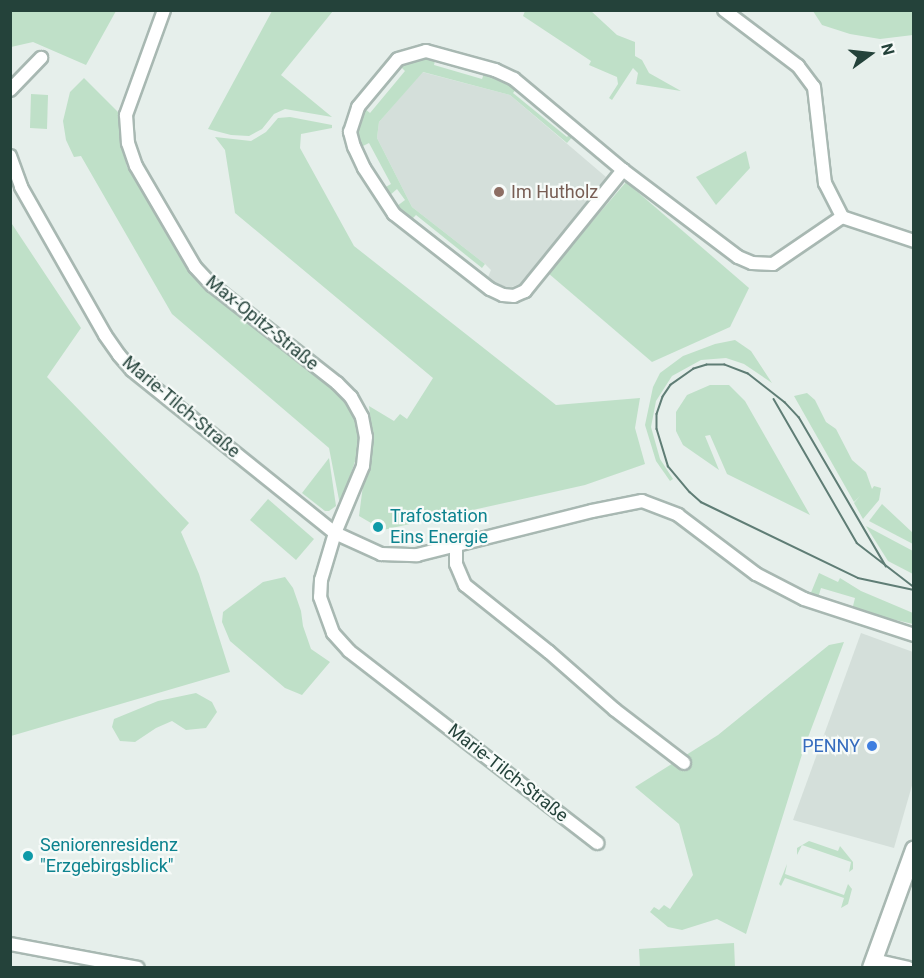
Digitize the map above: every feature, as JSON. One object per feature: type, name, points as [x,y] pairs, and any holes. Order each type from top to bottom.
[{"type":"main road","points":[[872,964],[914,850]]},
{"type":"street","name":"Max-Opitz-Straße","points":[[164,10],[126,115],[128,143],[136,166],[195,267],[212,285],[337,383],[351,397],[362,417],[366,437],[363,466],[335,533]]},
{"type":"street","points":[[724,10],[798,66],[814,87],[825,183],[842,217],[914,241]]},
{"type":"street","points":[[623,170],[525,291],[514,296],[502,295],[490,289],[394,214],[355,150],[350,132],[358,107],[398,59],[426,51],[495,70],[514,79],[623,170],[738,257],[752,263],[773,264],[842,217]]},
{"type":"street","points":[[10,90],[41,58]]},
{"type":"street","name":"Marie-Tilch-Straße","points":[[10,156],[21,187],[105,335],[119,355],[132,370],[335,533],[381,554],[417,555],[592,511],[642,501],[678,515],[756,574],[804,599],[914,634]]},
{"type":"street","name":"Marie-Tilch-Straße","points":[[335,533],[321,580],[320,597],[333,633],[349,651],[597,843]]},
{"type":"street","points":[[456,546],[456,564],[465,585],[549,652],[615,710],[684,764]]},
{"type":"street","points":[[10,944],[138,968]]},
{"type":"street","points":[[872,964],[908,968]]},
{"type":"shaded area","name":"Im Hutholz","points":[[422,72],[510,95],[606,177],[522,283],[509,288],[496,283],[488,277],[491,270],[485,264],[412,207],[377,138],[379,122]]},
{"type":"shaded area","points":[[861,633],[913,652],[913,782],[894,848],[793,820]]},
{"type":"green space","points":[[10,11],[116,11],[86,65],[33,42],[11,47]]},
{"type":"green space","points":[[272,11],[333,11],[281,75],[332,117],[285,109],[274,114],[262,129],[249,136],[231,135],[208,129]]},
{"type":"green space","points":[[525,11],[591,11],[617,35],[635,42],[635,56],[642,60],[649,73],[681,91],[636,84],[638,73],[633,68],[612,100],[609,98],[618,84],[617,77],[589,65],[591,61],[523,16]]},
{"type":"green space","points":[[813,11],[913,11],[913,35],[880,39],[850,34],[822,25]]},
{"type":"green space","points":[[420,55],[436,57],[434,65],[482,79],[485,71],[503,77],[517,88],[513,93],[567,137],[572,131],[575,134],[567,143],[510,95],[423,72],[379,122],[377,138],[412,207],[485,264],[482,268],[416,215],[411,220],[397,206],[405,200],[397,189],[389,196],[384,188],[391,184],[369,143],[361,147],[357,133],[365,109],[370,113],[405,71],[399,65]]},
{"type":"green space","points":[[84,78],[120,114],[120,136],[127,167],[197,279],[228,308],[334,385],[351,408],[359,428],[359,450],[340,505],[329,448],[172,314],[81,156],[74,157],[66,140],[63,121],[70,92]]},
{"type":"green space","points":[[31,94],[48,95],[47,129],[30,128]]},
{"type":"green space","points":[[290,117],[332,125],[332,128],[301,134],[300,148],[354,246],[556,405],[640,398],[635,428],[645,464],[585,485],[383,530],[359,516],[371,424],[369,406],[394,421],[400,414],[407,419],[433,378],[235,213],[225,150],[215,137],[251,141],[266,132],[278,118]]},
{"type":"green space","points":[[746,151],[750,168],[716,205],[696,177]]},
{"type":"green space","points":[[626,182],[749,288],[730,327],[652,362],[548,273]]},
{"type":"green space","points":[[10,221],[81,328],[47,377],[189,523],[181,532],[199,574],[230,672],[11,736]]},
{"type":"green space","points":[[735,340],[751,351],[772,383],[744,364],[726,358],[701,360],[672,376],[656,401],[651,427],[660,459],[673,479],[670,481],[656,461],[645,425],[653,387],[660,373],[683,356],[715,344]]},
{"type":"green space","points":[[710,385],[729,385],[745,401],[810,515],[727,474],[710,435],[705,436],[719,470],[683,445],[676,431],[676,412],[687,395]]},
{"type":"green space","points":[[807,393],[815,400],[826,422],[836,429],[852,460],[866,472],[872,489],[874,486],[881,488],[879,500],[863,519],[854,503],[860,496],[854,502],[794,396]]},
{"type":"green space","points":[[329,458],[336,506],[325,511],[302,493]]},
{"type":"green space","points":[[268,499],[314,539],[296,560],[250,520]]},
{"type":"green space","points":[[882,504],[913,533],[913,544],[869,521]]},
{"type":"green space","points":[[866,526],[913,551],[913,574],[888,561]]},
{"type":"green space","points":[[819,573],[838,582],[840,578],[861,591],[913,613],[913,624],[852,610],[855,598],[821,588],[818,598],[810,595]]},
{"type":"green space","points":[[285,577],[293,588],[311,649],[330,662],[302,695],[285,688],[230,641],[222,622],[223,612],[263,582]]},
{"type":"green space","points":[[844,642],[804,748],[746,934],[717,919],[682,930],[668,927],[650,912],[654,907],[659,910],[664,905],[670,909],[693,875],[679,824],[635,787],[718,735],[829,645]]},
{"type":"green space","points":[[196,693],[212,702],[217,712],[206,728],[186,730],[172,721],[156,728],[135,742],[120,741],[112,727],[114,719],[158,701]]},
{"type":"green space","points":[[809,841],[838,851],[840,846],[853,862],[853,869],[849,872],[851,862],[802,845]]},
{"type":"green space","points":[[787,864],[785,874],[844,895],[848,884],[852,889],[848,904],[841,908],[844,898],[785,878],[781,886],[779,884]]},
{"type":"green space","points":[[734,943],[735,967],[640,967],[639,949]]},
{"type":"tram line","points":[[886,567],[799,418],[785,403],[748,374],[725,365],[707,365],[694,369],[671,385],[663,397],[657,414],[657,429],[668,466],[701,502],[858,578],[914,590]]},
{"type":"tram line","points":[[774,399],[857,543],[914,587]]},
{"type":"place","name":"Im Hutholz","points":[[499,192]]},
{"type":"place","name":"Trafostation Eins Energie","points":[[378,527]]},
{"type":"place","name":"PENNY","points":[[872,746]]},
{"type":"place","name":"Seniorenresidenz \"Erzgebirgsblick\"","points":[[28,856]]}]
